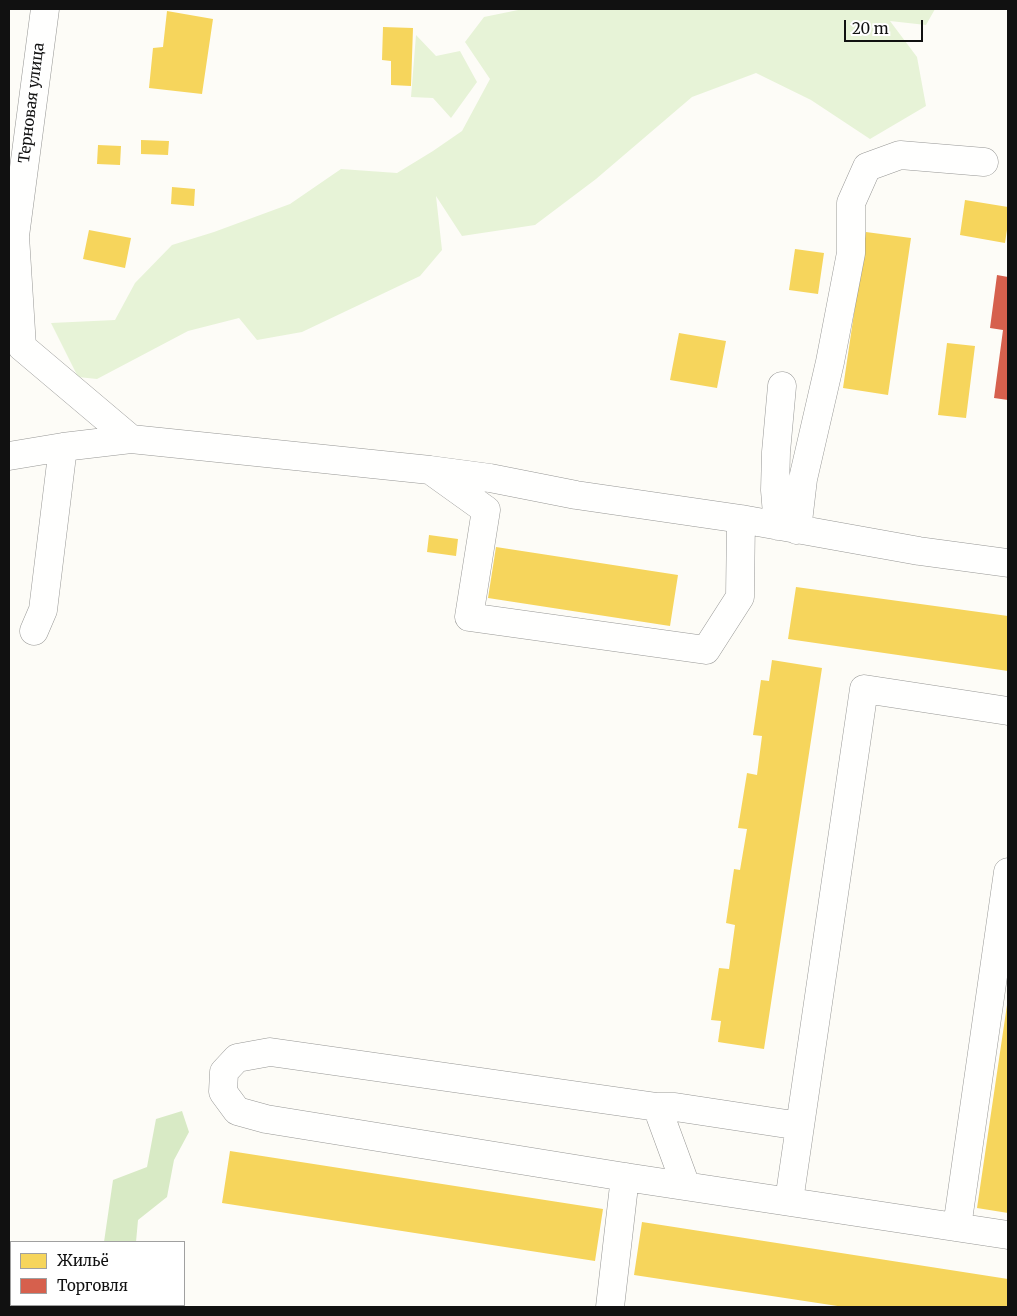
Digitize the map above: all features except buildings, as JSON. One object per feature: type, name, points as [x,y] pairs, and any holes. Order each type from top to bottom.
[{"type":"street","name":"Терновая улица","points":[[45,9],[12,235],[22,347],[131,439]]},
{"type":"street","points":[[788,528],[804,479],[830,362],[851,253],[851,202],[866,167],[900,155],[984,162]]},
{"type":"street","points":[[782,386],[776,452],[776,490],[788,528]]},
{"type":"street","points":[[9,456],[131,439],[430,470],[490,478],[576,495],[741,519],[919,551],[1008,563]]},
{"type":"street","points":[[34,631],[43,610],[63,447]]},
{"type":"street","points":[[430,470],[486,510],[469,617],[706,650],[740,598],[741,519]]},
{"type":"street","points":[[789,1201],[864,689],[1008,711]]},
{"type":"street","points":[[957,1227],[1008,872]]},
{"type":"street","points":[[800,1126],[675,1107],[270,1052],[236,1058],[224,1072],[223,1092],[237,1111],[266,1119],[626,1177],[1008,1235]]},
{"type":"street","points":[[657,1106],[686,1186]]},
{"type":"street","points":[[610,1307],[626,1177]]},
{"type":"green space","points":[[523,9],[935,9],[926,25],[890,21],[917,57],[926,106],[870,139],[811,100],[756,73],[692,97],[596,179],[535,225],[462,236],[436,196],[442,250],[420,276],[302,332],[257,340],[239,318],[188,331],[97,379],[78,377],[51,323],[115,320],[135,283],[172,245],[214,232],[290,204],[341,169],[397,173],[433,151],[462,131],[490,79],[465,42],[484,17]]},
{"type":"green space","points":[[416,35],[436,56],[460,51],[477,82],[451,118],[433,98],[411,97]]},
{"type":"green space","points":[[182,1111],[189,1132],[174,1160],[167,1197],[138,1220],[136,1241],[104,1241],[113,1180],[147,1167],[156,1119]]}]
